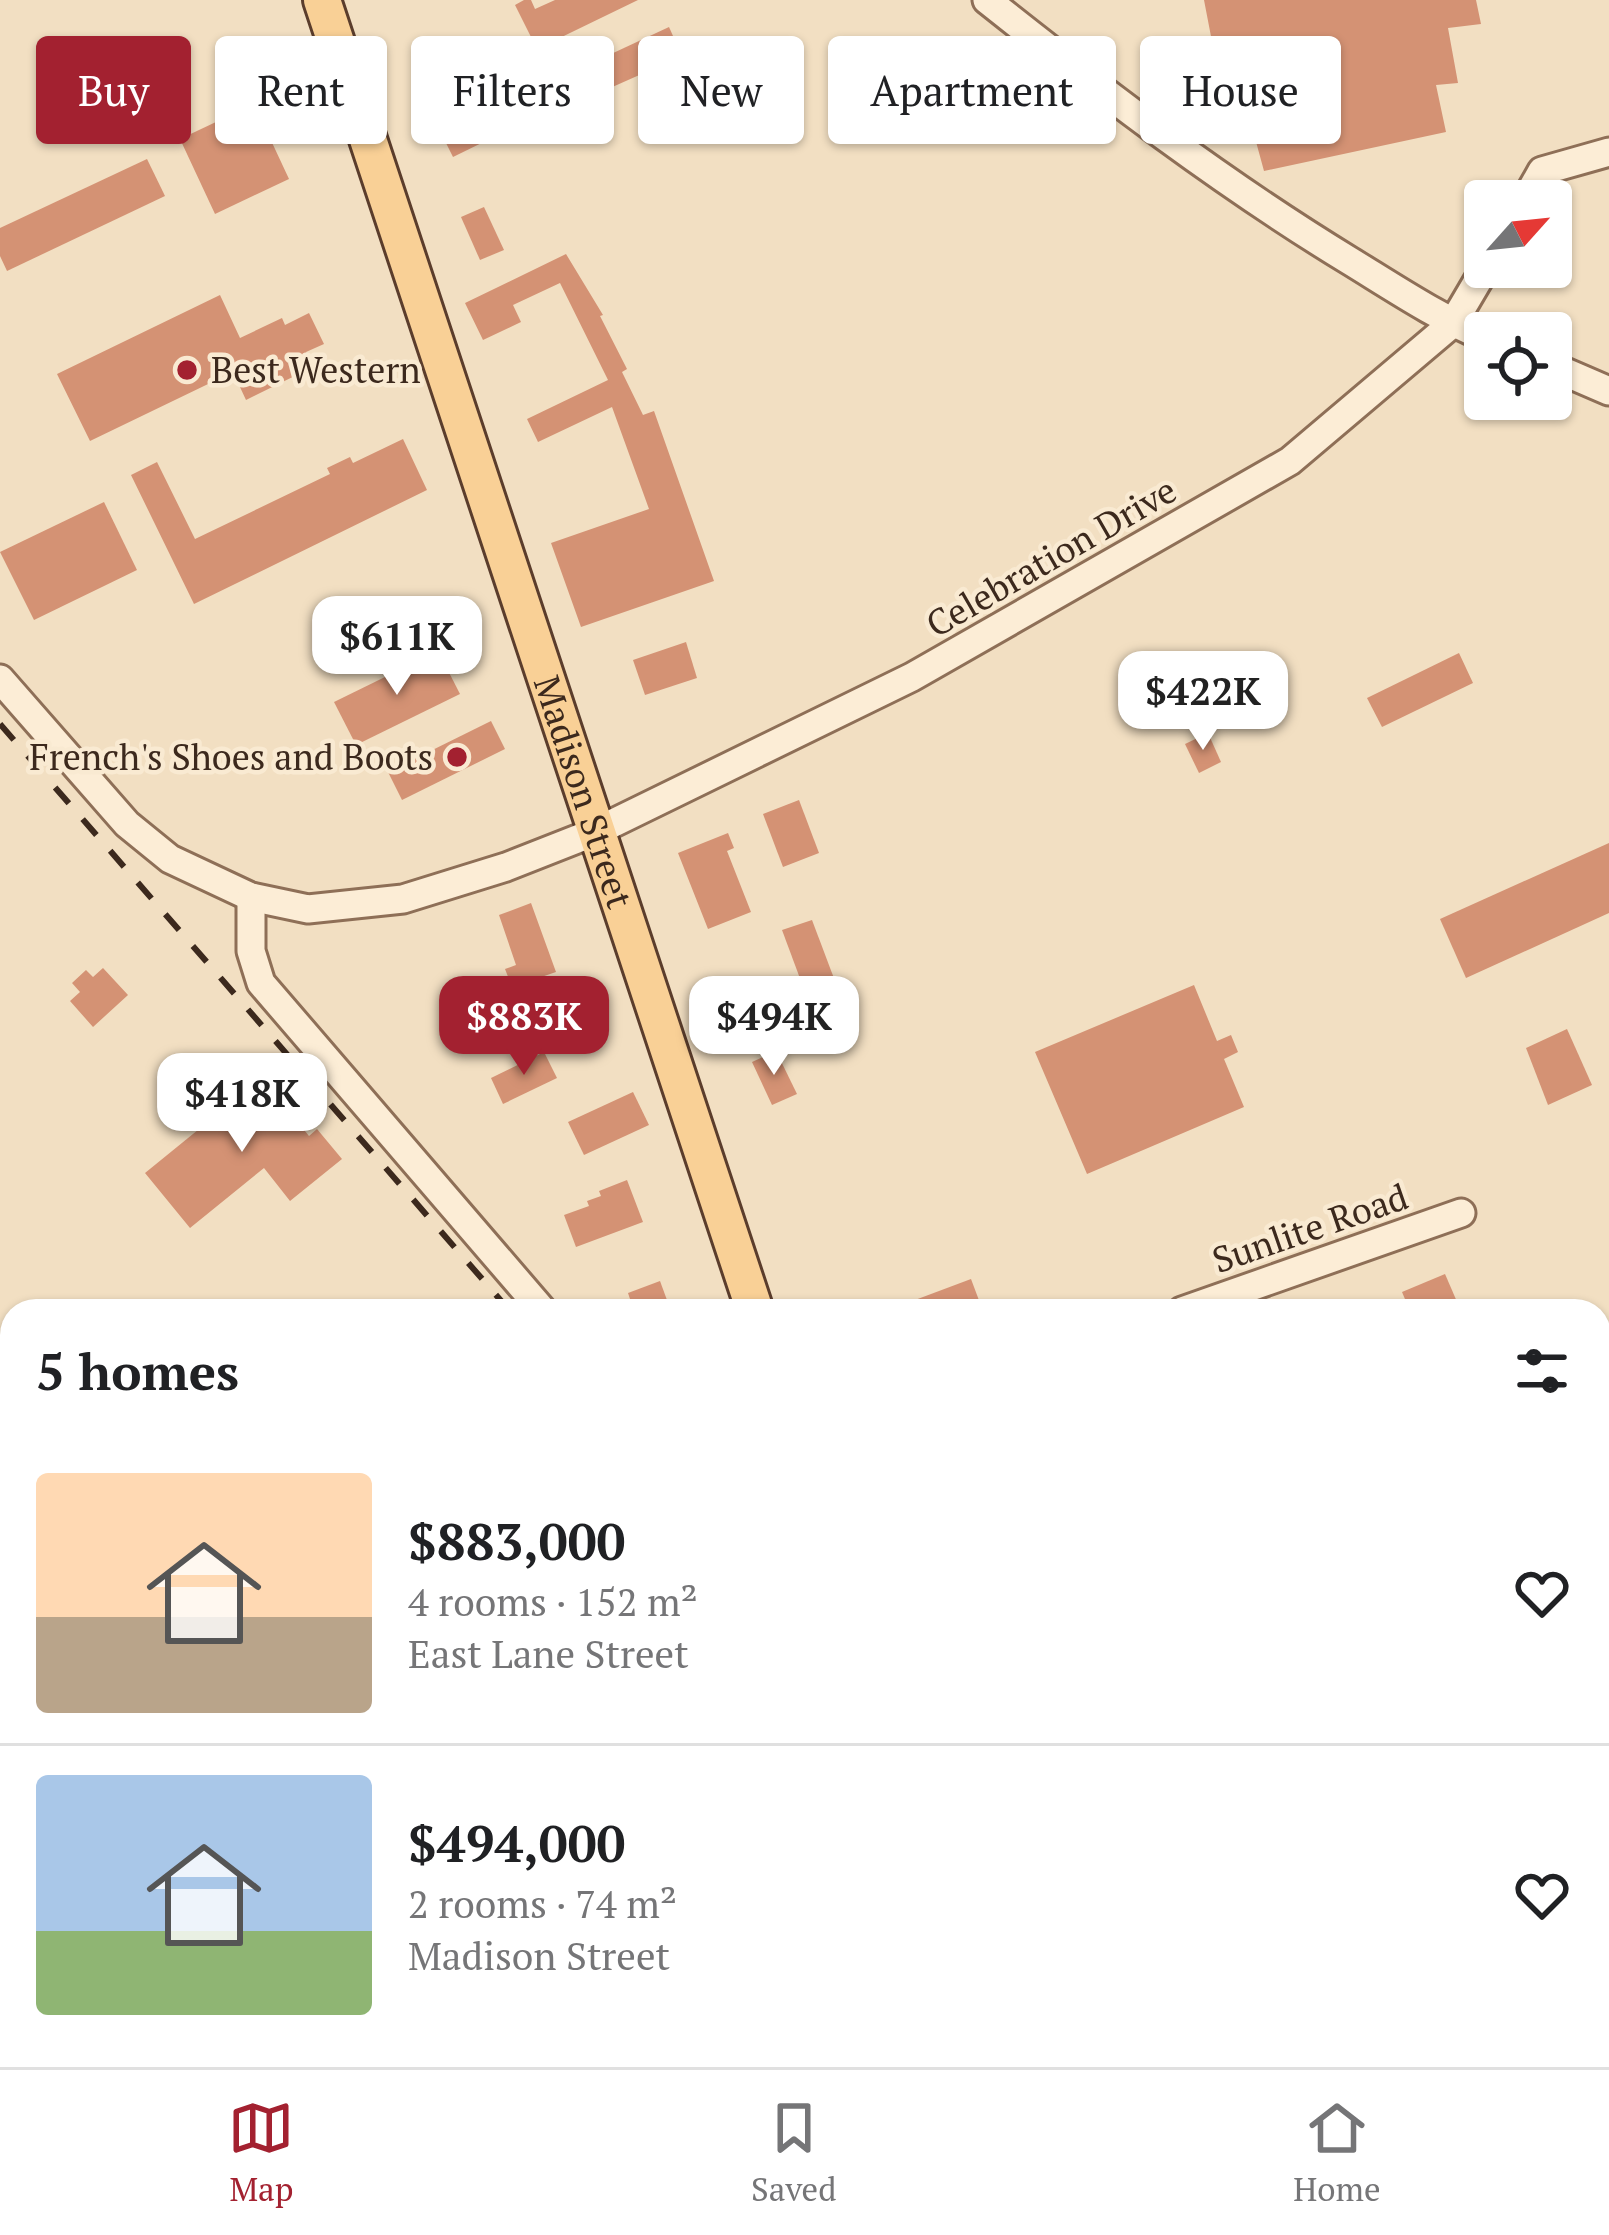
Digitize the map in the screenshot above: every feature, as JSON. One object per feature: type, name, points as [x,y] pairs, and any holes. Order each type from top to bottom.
[{"type":"main road","name":"Madison Street","points":[[322,0],[751,1299]]},
{"type":"street","points":[[987,0],[1125,110],[1296,228],[1464,328]]},
{"type":"street","points":[[1537,180],[1542,171],[1609,152]]},
{"type":"street","name":"Celebration Drive","points":[[0,679],[127,824],[170,859],[251,897],[308,909],[403,899],[506,867],[595,832],[952,657],[1291,461],[1453,323],[1474,288]]},
{"type":"street","points":[[1572,375],[1609,391]]},
{"type":"street","points":[[251,897],[251,951],[261,982],[533,1299]]},
{"type":"street","name":"Sunlite Road","points":[[1217,1299],[1462,1214]]},
{"type":"building","points":[[531,0],[535,9],[555,0],[638,0],[564,36],[530,36],[515,5]]},
{"type":"building","points":[[1204,0],[1476,0],[1481,24],[1448,28],[1458,83],[1436,85],[1446,132],[1264,171],[1257,144],[1341,144],[1341,36],[1211,36]]},
{"type":"building","points":[[669,27],[673,36],[650,36]]},
{"type":"building","points":[[638,41],[638,76],[614,86],[614,53]]},
{"type":"building","points":[[215,122],[215,144],[273,144],[289,179],[215,214],[182,144],[191,144],[191,134]]},
{"type":"building","points":[[446,144],[480,144],[453,157]]},
{"type":"building","points":[[147,159],[165,196],[7,271],[0,256],[0,228]]},
{"type":"building","points":[[484,207],[504,250],[480,260],[461,217]]},
{"type":"building","points":[[566,254],[603,315],[643,415],[654,411],[714,581],[581,627],[551,543],[649,509],[612,407],[538,442],[527,419],[608,380],[560,283],[513,305],[521,322],[483,340],[465,303]]},
{"type":"building","name":"Best Western","points":[[220,295],[240,338],[282,318],[285,325],[309,313],[324,344],[306,352],[313,367],[246,400],[233,372],[90,441],[57,374]]},
{"type":"building","points":[[403,439],[427,490],[194,604],[131,475],[157,462],[195,539],[330,474],[327,468],[350,457],[353,463]]},
{"type":"building","points":[[104,502],[137,570],[34,620],[0,552]]},
{"type":"building","points":[[686,642],[697,678],[645,695],[633,660]]},
{"type":"building","points":[[438,651],[460,694],[356,745],[334,702]]},
{"type":"building","points":[[1459,653],[1473,683],[1382,727],[1367,698]]},
{"type":"building","points":[[491,721],[505,749],[402,800],[388,772]]},
{"type":"building","points":[[1208,733],[1221,762],[1199,773],[1185,744]]},
{"type":"building","points":[[799,800],[819,853],[783,867],[763,814]]},
{"type":"building","points":[[728,833],[734,848],[727,851],[751,912],[708,929],[678,853]]},
{"type":"building","points":[[1609,843],[1609,913],[1466,978],[1440,919]]},
{"type":"building","points":[[531,903],[556,972],[512,987],[505,969],[516,965],[499,915]]},
{"type":"building","points":[[812,920],[838,989],[808,1000],[782,930]]},
{"type":"building","points":[[103,968],[128,995],[93,1027],[70,1001],[80,992],[72,983],[86,970],[93,977]]},
{"type":"building","points":[[1194,985],[1217,1041],[1231,1035],[1238,1052],[1224,1059],[1244,1107],[1087,1174],[1035,1052]]},
{"type":"building","points":[[1567,1029],[1592,1085],[1548,1105],[1526,1048]]},
{"type":"building","points":[[776,1051],[797,1094],[772,1105],[752,1062]]},
{"type":"building","points":[[544,1052],[557,1078],[503,1104],[491,1078]]},
{"type":"building","points":[[262,1078],[309,1136],[317,1129],[342,1159],[290,1201],[264,1168],[190,1228],[145,1173]]},
{"type":"building","points":[[633,1092],[649,1125],[584,1155],[568,1122]]},
{"type":"building","points":[[627,1180],[643,1222],[576,1247],[564,1215],[589,1206],[587,1201],[601,1196],[599,1191]]},
{"type":"building","points":[[1445,1274],[1456,1299],[1405,1299],[1402,1292]]},
{"type":"building","points":[[971,1279],[978,1299],[918,1299]]},
{"type":"building","points":[[660,1281],[667,1299],[630,1299],[628,1293]]},
{"type":"railway","points":[[0,724],[500,1299]]},
{"type":"place","name":"Best Western","points":[[187,370]]},
{"type":"place","name":"French's Shoes and Boots","points":[[457,757]]}]
